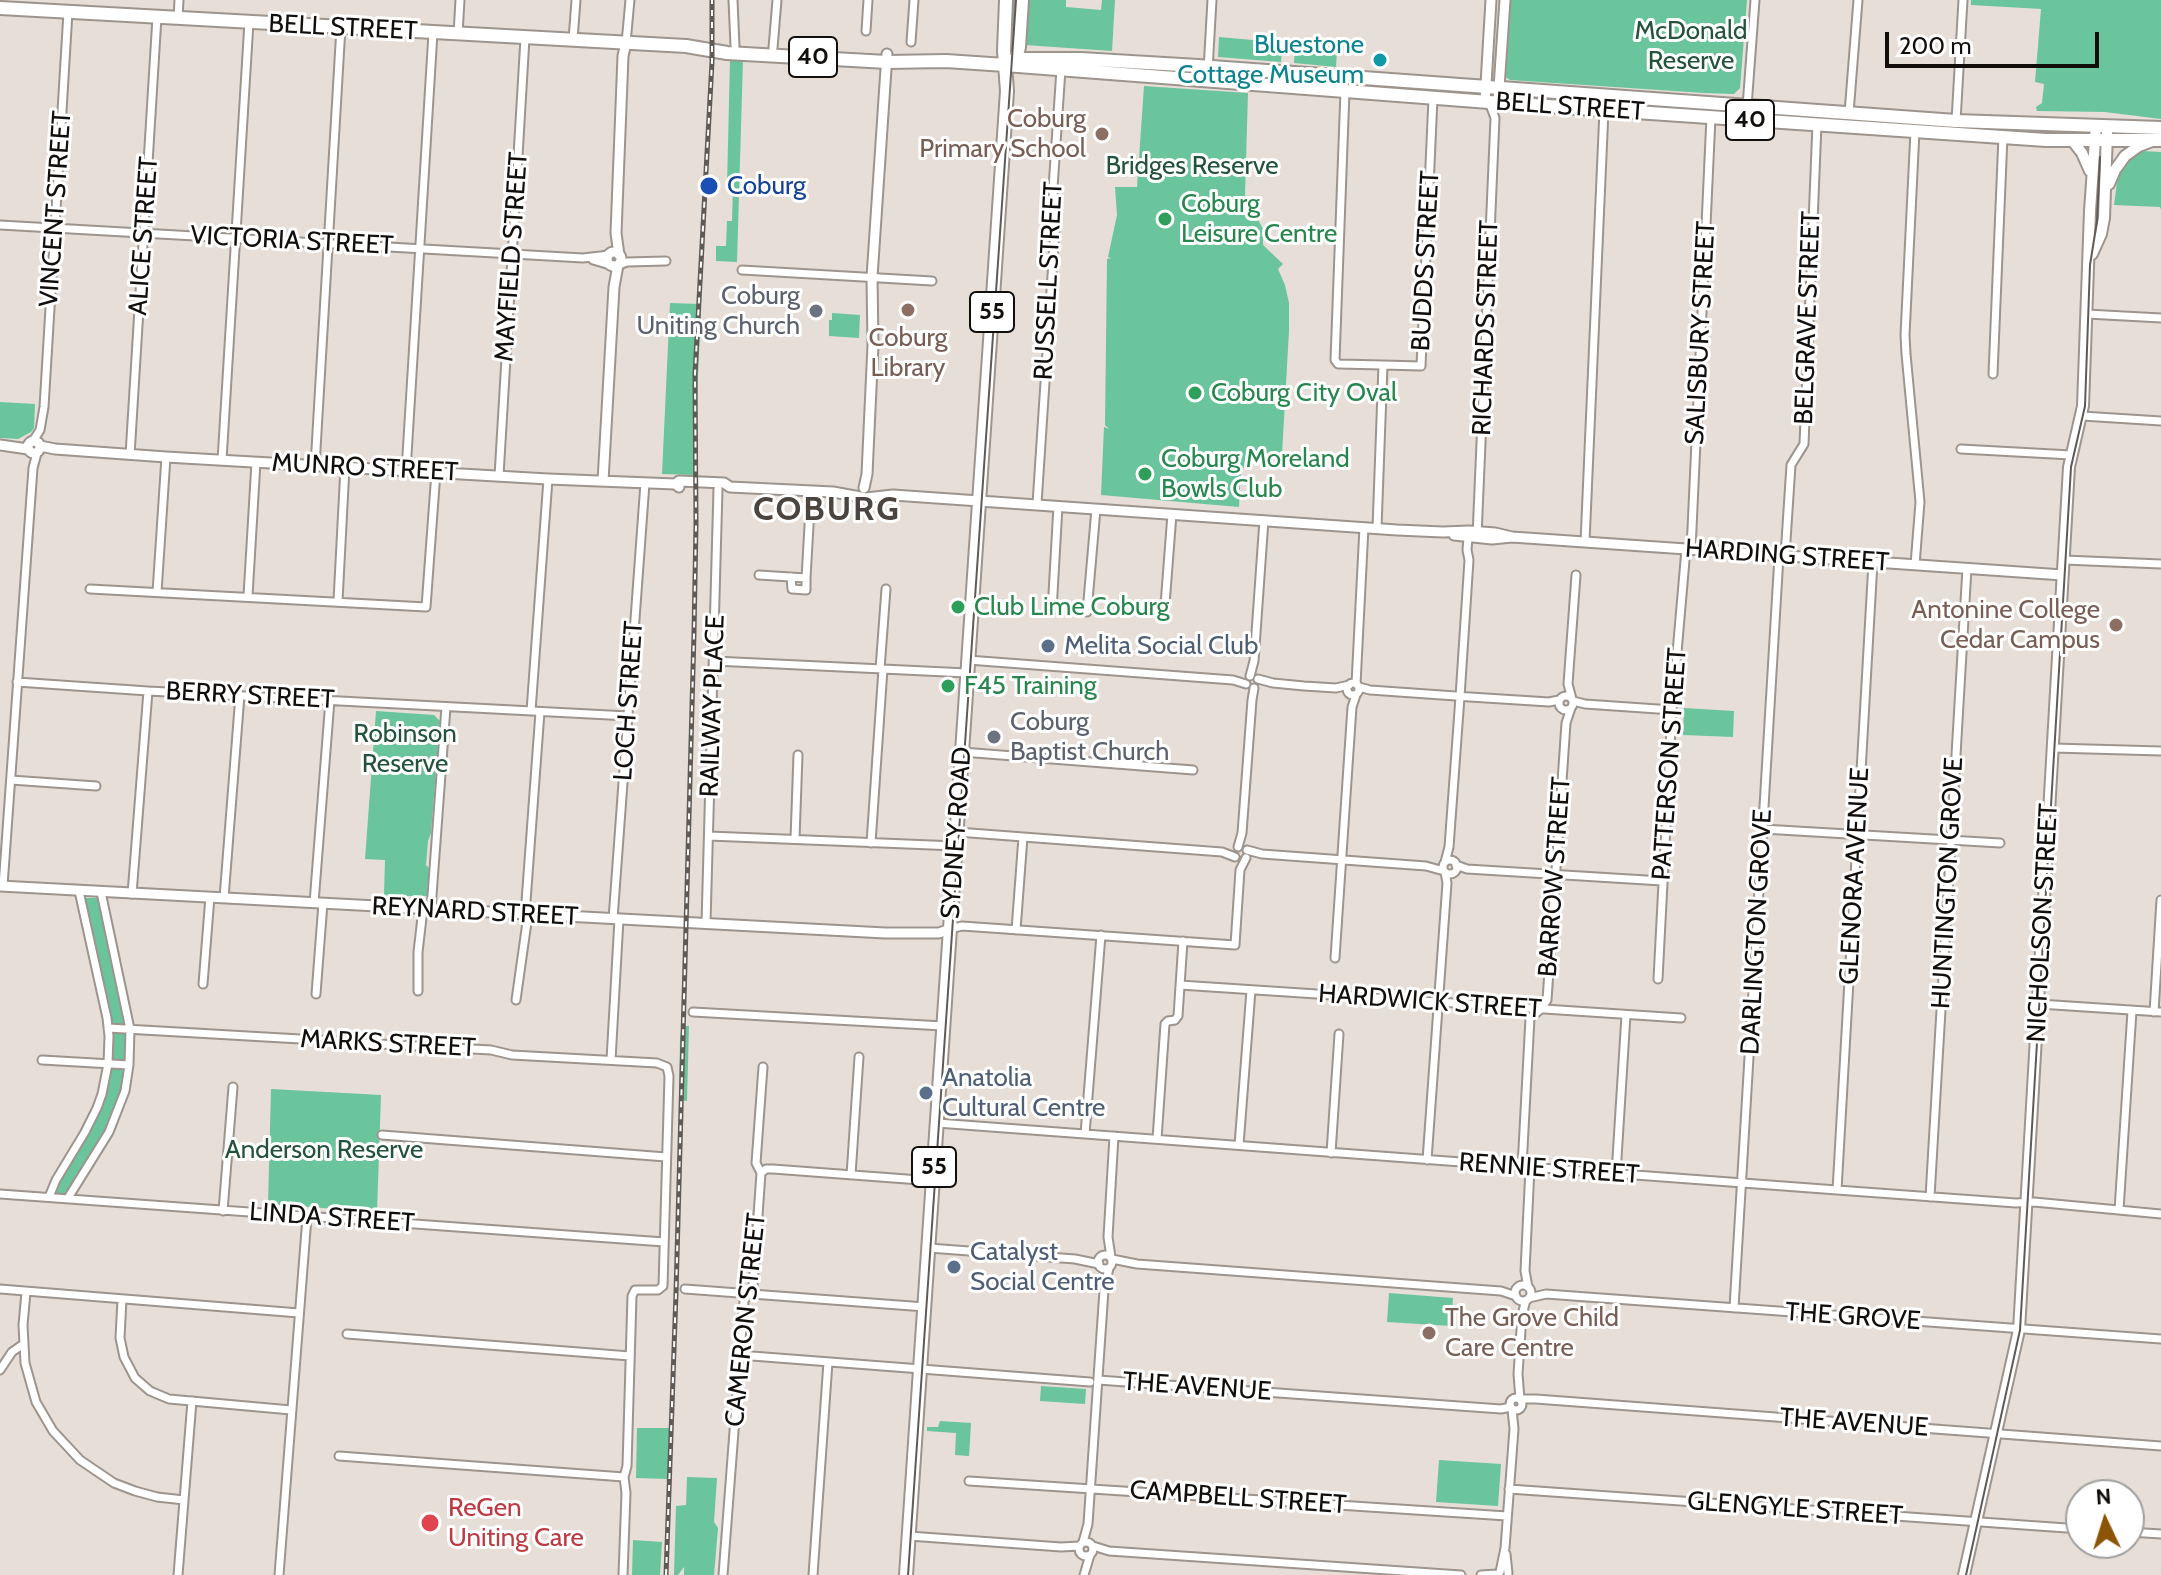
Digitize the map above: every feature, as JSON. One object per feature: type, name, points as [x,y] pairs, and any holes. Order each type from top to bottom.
[{"type":"highway","name":"SYDNEY ROAD","points":[[1006,0],[1010,62]]},
{"type":"highway","name":"SYDNEY ROAD","points":[[906,1575],[1007,91],[1022,0]]},
{"type":"highway","name":"BELL STREET","points":[[0,8],[75,9],[157,17],[686,46],[727,53],[1143,69],[1208,67],[1956,121],[2102,125],[2159,135]]},
{"type":"highway","name":"BELL STREET","points":[[686,46],[704,44],[773,48],[887,58]]},
{"type":"highway","name":"BELL STREET","points":[[1143,69],[1208,81],[2046,140],[2101,140],[2159,135]]},
{"type":"highway","points":[[2046,124],[2046,140]]},
{"type":"main road","name":"NICHOLSON STREET","points":[[2089,268],[2103,225],[2106,190],[2102,125]]},
{"type":"main road","points":[[2106,190],[2125,156],[2159,135]]},
{"type":"main road","points":[[2072,140],[2082,153],[2092,177]]},
{"type":"main road","name":"NICHOLSON STREET","points":[[1964,1575],[2019,1330],[2039,1004],[2042,845],[2053,748],[2071,455],[2082,416],[2092,177],[2101,140]]},
{"type":"street","points":[[178,18],[179,0]]},
{"type":"street","points":[[458,34],[460,0]]},
{"type":"street","points":[[573,40],[576,0]]},
{"type":"street","points":[[603,481],[623,67],[630,0]]},
{"type":"street","points":[[733,0],[735,46]]},
{"type":"street","points":[[773,48],[777,0]]},
{"type":"street","points":[[866,31],[868,0]]},
{"type":"street","points":[[911,42],[914,0]]},
{"type":"street","points":[[1208,81],[1212,0]]},
{"type":"street","points":[[1491,0],[1494,102]]},
{"type":"street","points":[[1492,87],[1505,0]]},
{"type":"street","points":[[1746,120],[1755,0]]},
{"type":"street","points":[[1849,113],[1858,0]]},
{"type":"street","points":[[1956,121],[1963,0]]},
{"type":"street","name":"VINCENT STREET","points":[[2,886],[34,447],[44,428],[55,228],[75,9]]},
{"type":"street","name":"ALICE STREET","points":[[130,455],[157,17]]},
{"type":"street","points":[[222,460],[249,22]]},
{"type":"street","points":[[315,466],[341,27]]},
{"type":"street","points":[[406,471],[433,33]]},
{"type":"street","name":"MAYFIELD STREET","points":[[499,476],[525,38]]},
{"type":"street","points":[[866,491],[874,339],[872,277],[887,58]]},
{"type":"street","name":"RUSSELL STREET","points":[[1037,504],[1055,230],[1053,188],[1061,64]]},
{"type":"street","points":[[1345,91],[1335,360],[1338,364],[1383,365]]},
{"type":"street","name":"BUDDS STREET","points":[[1377,528],[1383,365],[1421,366],[1433,98]]},
{"type":"street","name":"RICHARDS STREET","points":[[1494,102],[1498,109],[1495,118]]},
{"type":"street","name":"RICHARDS STREET","points":[[1450,868],[1469,560],[1474,551],[1494,102]]},
{"type":"street","points":[[1585,542],[1604,110]]},
{"type":"street","name":"SALISBURY STREET","points":[[1688,549],[1711,117]]},
{"type":"street","name":"BELGRAVE STREET","points":[[1782,556],[1791,465],[1804,444],[1817,124]]},
{"type":"street","points":[[1915,131],[1905,344],[1920,502],[1915,565]]},
{"type":"street","points":[[1993,374],[2003,136]]},
{"type":"street","name":"VICTORIA STREET","points":[[0,225],[666,261]]},
{"type":"street","points":[[742,270],[932,281]]},
{"type":"street","points":[[2087,314],[2161,318]]},
{"type":"street","points":[[2082,416],[2161,421]]},
{"type":"street","name":"MUNRO STREET","points":[[5,446],[315,466],[675,484],[679,487],[866,491],[979,501]]},
{"type":"street","points":[[605,447],[610,469],[615,476],[645,483]]},
{"type":"street","points":[[1961,449],[2071,455]]},
{"type":"street","points":[[157,592],[166,457]]},
{"type":"street","points":[[248,596],[256,462]]},
{"type":"street","points":[[338,601],[345,467]]},
{"type":"street","points":[[90,589],[426,607],[436,472]]},
{"type":"street","points":[[531,711],[548,479]]},
{"type":"street","name":"MUNRO STREET","points":[[675,484],[679,481],[724,483],[730,487]]},
{"type":"street","name":"LOCH STREET","points":[[611,1060],[616,919],[645,483]]},
{"type":"street","name":"RAILWAY PLACE","points":[[706,923],[718,489]]},
{"type":"street","points":[[759,575],[806,578],[811,491]]},
{"type":"street","name":"HARDING STREET","points":[[979,501],[2063,575]]},
{"type":"street","points":[[1052,611],[1058,506]]},
{"type":"street","points":[[1087,612],[1096,509]]},
{"type":"street","points":[[1164,618],[1172,514]]},
{"type":"street","points":[[950,929],[962,926],[1235,945],[1264,520]]},
{"type":"street","points":[[1335,958],[1364,527]]},
{"type":"street","name":"PATTERSON STREET","points":[[1658,979],[1672,710],[1688,549]]},
{"type":"street","name":"DARLINGTON GROVE","points":[[1734,1308],[1782,556]]},
{"type":"street","points":[[2064,560],[2161,564]]},
{"type":"street","name":"GLENORA AVENUE","points":[[1837,1190],[1873,562]]},
{"type":"street","name":"HUNTINGTON GROVE","points":[[1930,1197],[1967,568]]},
{"type":"street","points":[[1572,704],[1568,684],[1576,575]]},
{"type":"street","points":[[871,843],[886,589]]},
{"type":"street","points":[[714,661],[882,669],[968,667],[1233,680],[1549,702],[1560,703],[1567,710],[1572,704]]},
{"type":"street","name":"BERRY STREET","points":[[17,682],[628,716]]},
{"type":"street","points":[[1560,703],[1568,684]]},
{"type":"street","points":[[132,894],[148,691]]},
{"type":"street","points":[[224,898],[240,695]]},
{"type":"street","points":[[1560,703],[1566,696],[1572,704]]},
{"type":"street","points":[[316,994],[330,700]]},
{"type":"street","name":"BARROW STREET","points":[[1560,703],[1566,723]]},
{"type":"street","points":[[1572,704],[1672,710]]},
{"type":"street","name":"BARROW STREET","points":[[1505,1574],[1525,1271],[1530,1018],[1547,1000],[1566,723],[1572,704]]},
{"type":"street","points":[[418,991],[418,952],[427,909],[446,707]]},
{"type":"street","points":[[516,1000],[527,915],[540,712]]},
{"type":"street","points":[[2053,748],[2160,754]]},
{"type":"street","points":[[962,752],[1193,770]]},
{"type":"street","points":[[795,839],[798,755]]},
{"type":"street","points":[[11,780],[96,786]]},
{"type":"street","points":[[1763,829],[2000,843]]},
{"type":"street","points":[[957,832],[1243,851]]},
{"type":"street","points":[[709,836],[956,846]]},
{"type":"street","points":[[1016,930],[1023,837]]},
{"type":"street","points":[[1240,870],[1234,851],[1662,881]]},
{"type":"street","points":[[1222,852],[1236,858]]},
{"type":"street","points":[[1427,1160],[1450,868]]},
{"type":"street","name":"REYNARD STREET","points":[[2,886],[885,933],[941,933],[950,929]]},
{"type":"street","points":[[49,1197],[97,1108],[108,1064],[108,1028],[79,891]]},
{"type":"street","points":[[68,1198],[109,1132],[125,1091],[129,1065],[130,1029],[101,892]]},
{"type":"street","points":[[203,984],[210,897]]},
{"type":"street","points":[[2039,1004],[2158,1012],[2161,900]]},
{"type":"street","points":[[1085,1134],[1101,935]]},
{"type":"street","points":[[1157,1139],[1165,1024],[1177,1018],[1183,941]]},
{"type":"street","name":"HARDWICK STREET","points":[[1180,985],[1681,1018]]},
{"type":"street","points":[[1239,1145],[1251,990]]},
{"type":"street","points":[[2119,1210],[2132,1011]]},
{"type":"street","points":[[693,1012],[943,1026]]},
{"type":"street","points":[[1616,1174],[1626,1015]]},
{"type":"street","name":"MARKS STREET","points":[[108,1028],[491,1050],[512,1055],[657,1063],[667,1067],[669,1076],[666,1157]]},
{"type":"street","points":[[1331,1153],[1339,1034]]},
{"type":"street","points":[[851,1175],[859,1057]]},
{"type":"street","points":[[42,1060],[129,1065]]},
{"type":"street","name":"CAMERON STREET","points":[[723,1575],[744,1301],[753,1286],[761,1173],[756,1163],[763,1067]]},
{"type":"street","points":[[223,1211],[233,1087]]},
{"type":"street","name":"RENNIE STREET","points":[[937,1123],[2161,1214]]},
{"type":"street","points":[[382,1135],[666,1157],[662,1288],[635,1290],[633,1293],[627,1466],[624,1477],[623,1575]]},
{"type":"street","points":[[1084,1574],[1094,1381],[1104,1290],[1114,1136]]},
{"type":"street","points":[[761,1173],[769,1169],[933,1181]]},
{"type":"street","name":"LINDA STREET","points":[[0,1194],[664,1242]]},
{"type":"street","points":[[279,1575],[307,1217]]},
{"type":"street","points":[[929,1248],[1523,1293]]},
{"type":"street","points":[[0,1289],[299,1313]]},
{"type":"street","points":[[685,1289],[925,1307]]},
{"type":"street","points":[[26,1292],[22,1345],[29,1384],[53,1431],[96,1473],[114,1483],[157,1497],[184,1500]]},
{"type":"street","name":"THE GROVE","points":[[1523,1293],[2161,1339]]},
{"type":"street","points":[[122,1299],[121,1347],[141,1385],[159,1396],[291,1410]]},
{"type":"street","points":[[347,1334],[630,1356]]},
{"type":"street","points":[[0,1370],[12,1352],[22,1345]]},
{"type":"street","name":"THE AVENUE","points":[[739,1355],[1488,1407],[1547,1401],[2161,1446]]},
{"type":"street","points":[[813,1575],[828,1362]]},
{"type":"street","points":[[178,1575],[192,1401]]},
{"type":"street","points":[[339,1456],[624,1477]]},
{"type":"street","name":"CAMPBELL STREET","points":[[969,1481],[1507,1516]]},
{"type":"street","name":"GLENGYLE STREET","points":[[1509,1489],[2065,1528]]},
{"type":"street","points":[[909,1536],[1461,1575]]},
{"type":"street","points":[[1481,1575],[1505,1574]]},
{"type":"green space","points":[[1029,0],[1066,0],[1066,7],[1101,10],[1102,0],[1115,0],[1112,51],[1025,45]]},
{"type":"green space","name":"McDonald Reserve","points":[[1509,0],[1747,0],[1740,88],[1734,94],[1704,93],[1510,80],[1504,76]]},
{"type":"green space","points":[[1971,0],[2161,0],[2161,119],[2105,112],[2037,111],[2036,107],[2042,103],[2044,84],[2035,82],[2041,9],[1971,5]]},
{"type":"green space","points":[[1219,37],[1275,42],[1282,48],[1281,62],[1218,57]]},
{"type":"green space","points":[[1295,45],[1337,49],[1336,67],[1294,63]]},
{"type":"green space","points":[[730,59],[743,60],[737,262],[716,261],[716,246],[726,246],[727,221],[732,221],[733,188],[727,187]]},
{"type":"green space","name":"Coburg City Oval","points":[[1144,86],[1248,93],[1245,195],[1263,229],[1263,245],[1283,264],[1278,269],[1289,303],[1289,331],[1282,454],[1241,469],[1239,507],[1101,495],[1104,427],[1109,429],[1105,425],[1107,259],[1111,258],[1108,257],[1117,215],[1115,187],[1137,187]]},
{"type":"green space","points":[[2142,151],[2161,152],[2161,210],[2160,207],[2114,205],[2122,168]]},
{"type":"green space","points":[[670,303],[701,304],[694,475],[662,474]]},
{"type":"green space","points":[[832,313],[860,315],[859,338],[829,336]]},
{"type":"green space","points":[[0,402],[35,404],[34,428],[31,432],[18,439],[0,438]]},
{"type":"green space","points":[[1684,708],[1734,711],[1733,737],[1683,735]]},
{"type":"green space","name":"Robinson Reserve","points":[[376,711],[434,715],[440,721],[426,865],[429,868],[427,896],[386,899],[385,860],[365,859]]},
{"type":"green space","points":[[86,898],[97,898],[100,902],[127,1022],[125,1025],[110,1022],[84,901]]},
{"type":"green space","points":[[682,1026],[689,1026],[687,1101],[679,1100]]},
{"type":"green space","points":[[114,1032],[128,1034],[126,1061],[111,1059]]},
{"type":"green space","points":[[110,1070],[124,1070],[125,1073],[123,1091],[110,1125],[69,1192],[57,1194],[55,1187],[91,1126]]},
{"type":"green space","name":"Anderson Reserve","points":[[271,1089],[381,1095],[377,1212],[268,1204]]},
{"type":"green space","points":[[1389,1293],[1453,1298],[1451,1326],[1387,1322]]},
{"type":"green space","points":[[1041,1386],[1086,1389],[1085,1404],[1040,1401]]},
{"type":"green space","points":[[940,1421],[971,1423],[969,1456],[955,1455],[956,1433],[927,1431],[927,1427],[938,1427]]},
{"type":"green space","points":[[637,1428],[669,1428],[668,1479],[636,1478]]},
{"type":"green space","points":[[1439,1460],[1501,1464],[1498,1506],[1436,1502]]},
{"type":"green space","points":[[687,1477],[717,1478],[714,1522],[718,1528],[714,1575],[684,1575],[684,1567],[678,1575],[674,1575],[676,1506],[686,1505]]},
{"type":"green space","points":[[633,1540],[662,1542],[660,1575],[632,1575]]},
{"type":"tram line","points":[[908,1575],[1016,0]]},
{"type":"tram line","points":[[1966,1575],[2020,1330],[2071,467],[2085,406],[2090,265],[2097,221],[2100,157]]},
{"type":"railway","points":[[666,1575],[694,633],[695,374],[712,62],[712,0]]},
{"type":"place","name":"Bluestone Cottage Museum","points":[[1380,60]]},
{"type":"place","name":"Coburg Primary School","points":[[1102,134]]},
{"type":"place","name":"Coburg","points":[[709,186]]},
{"type":"place","name":"Coburg Leisure Centre","points":[[1165,219]]},
{"type":"place","name":"Coburg Library","points":[[908,310]]},
{"type":"place","name":"Coburg Uniting Church","points":[[816,311]]},
{"type":"place","name":"Coburg City Oval","points":[[1195,393]]},
{"type":"place","name":"Coburg Moreland Bowls Club","points":[[1145,474]]},
{"type":"place","name":"Club Lime Coburg","points":[[958,607]]},
{"type":"place","name":"Antonine College Cedar Campus","points":[[2116,625]]},
{"type":"place","name":"Melita Social Club","points":[[1048,646]]},
{"type":"place","name":"F45 Training","points":[[948,686]]},
{"type":"place","name":"Coburg Baptist Church","points":[[994,737]]},
{"type":"place","name":"Anatolia Cultural Centre","points":[[926,1093]]},
{"type":"place","name":"Catalyst Social Centre","points":[[954,1267]]},
{"type":"place","name":"The Grove Child Care Centre","points":[[1429,1333]]},
{"type":"place","name":"ReGen Uniting Care","points":[[430,1523]]},
{"type":"district","name":"COBURG","points":[[827,510]]},
{"type":"park label","name":"Bridges Reserve","points":[[1192,166]]}]
